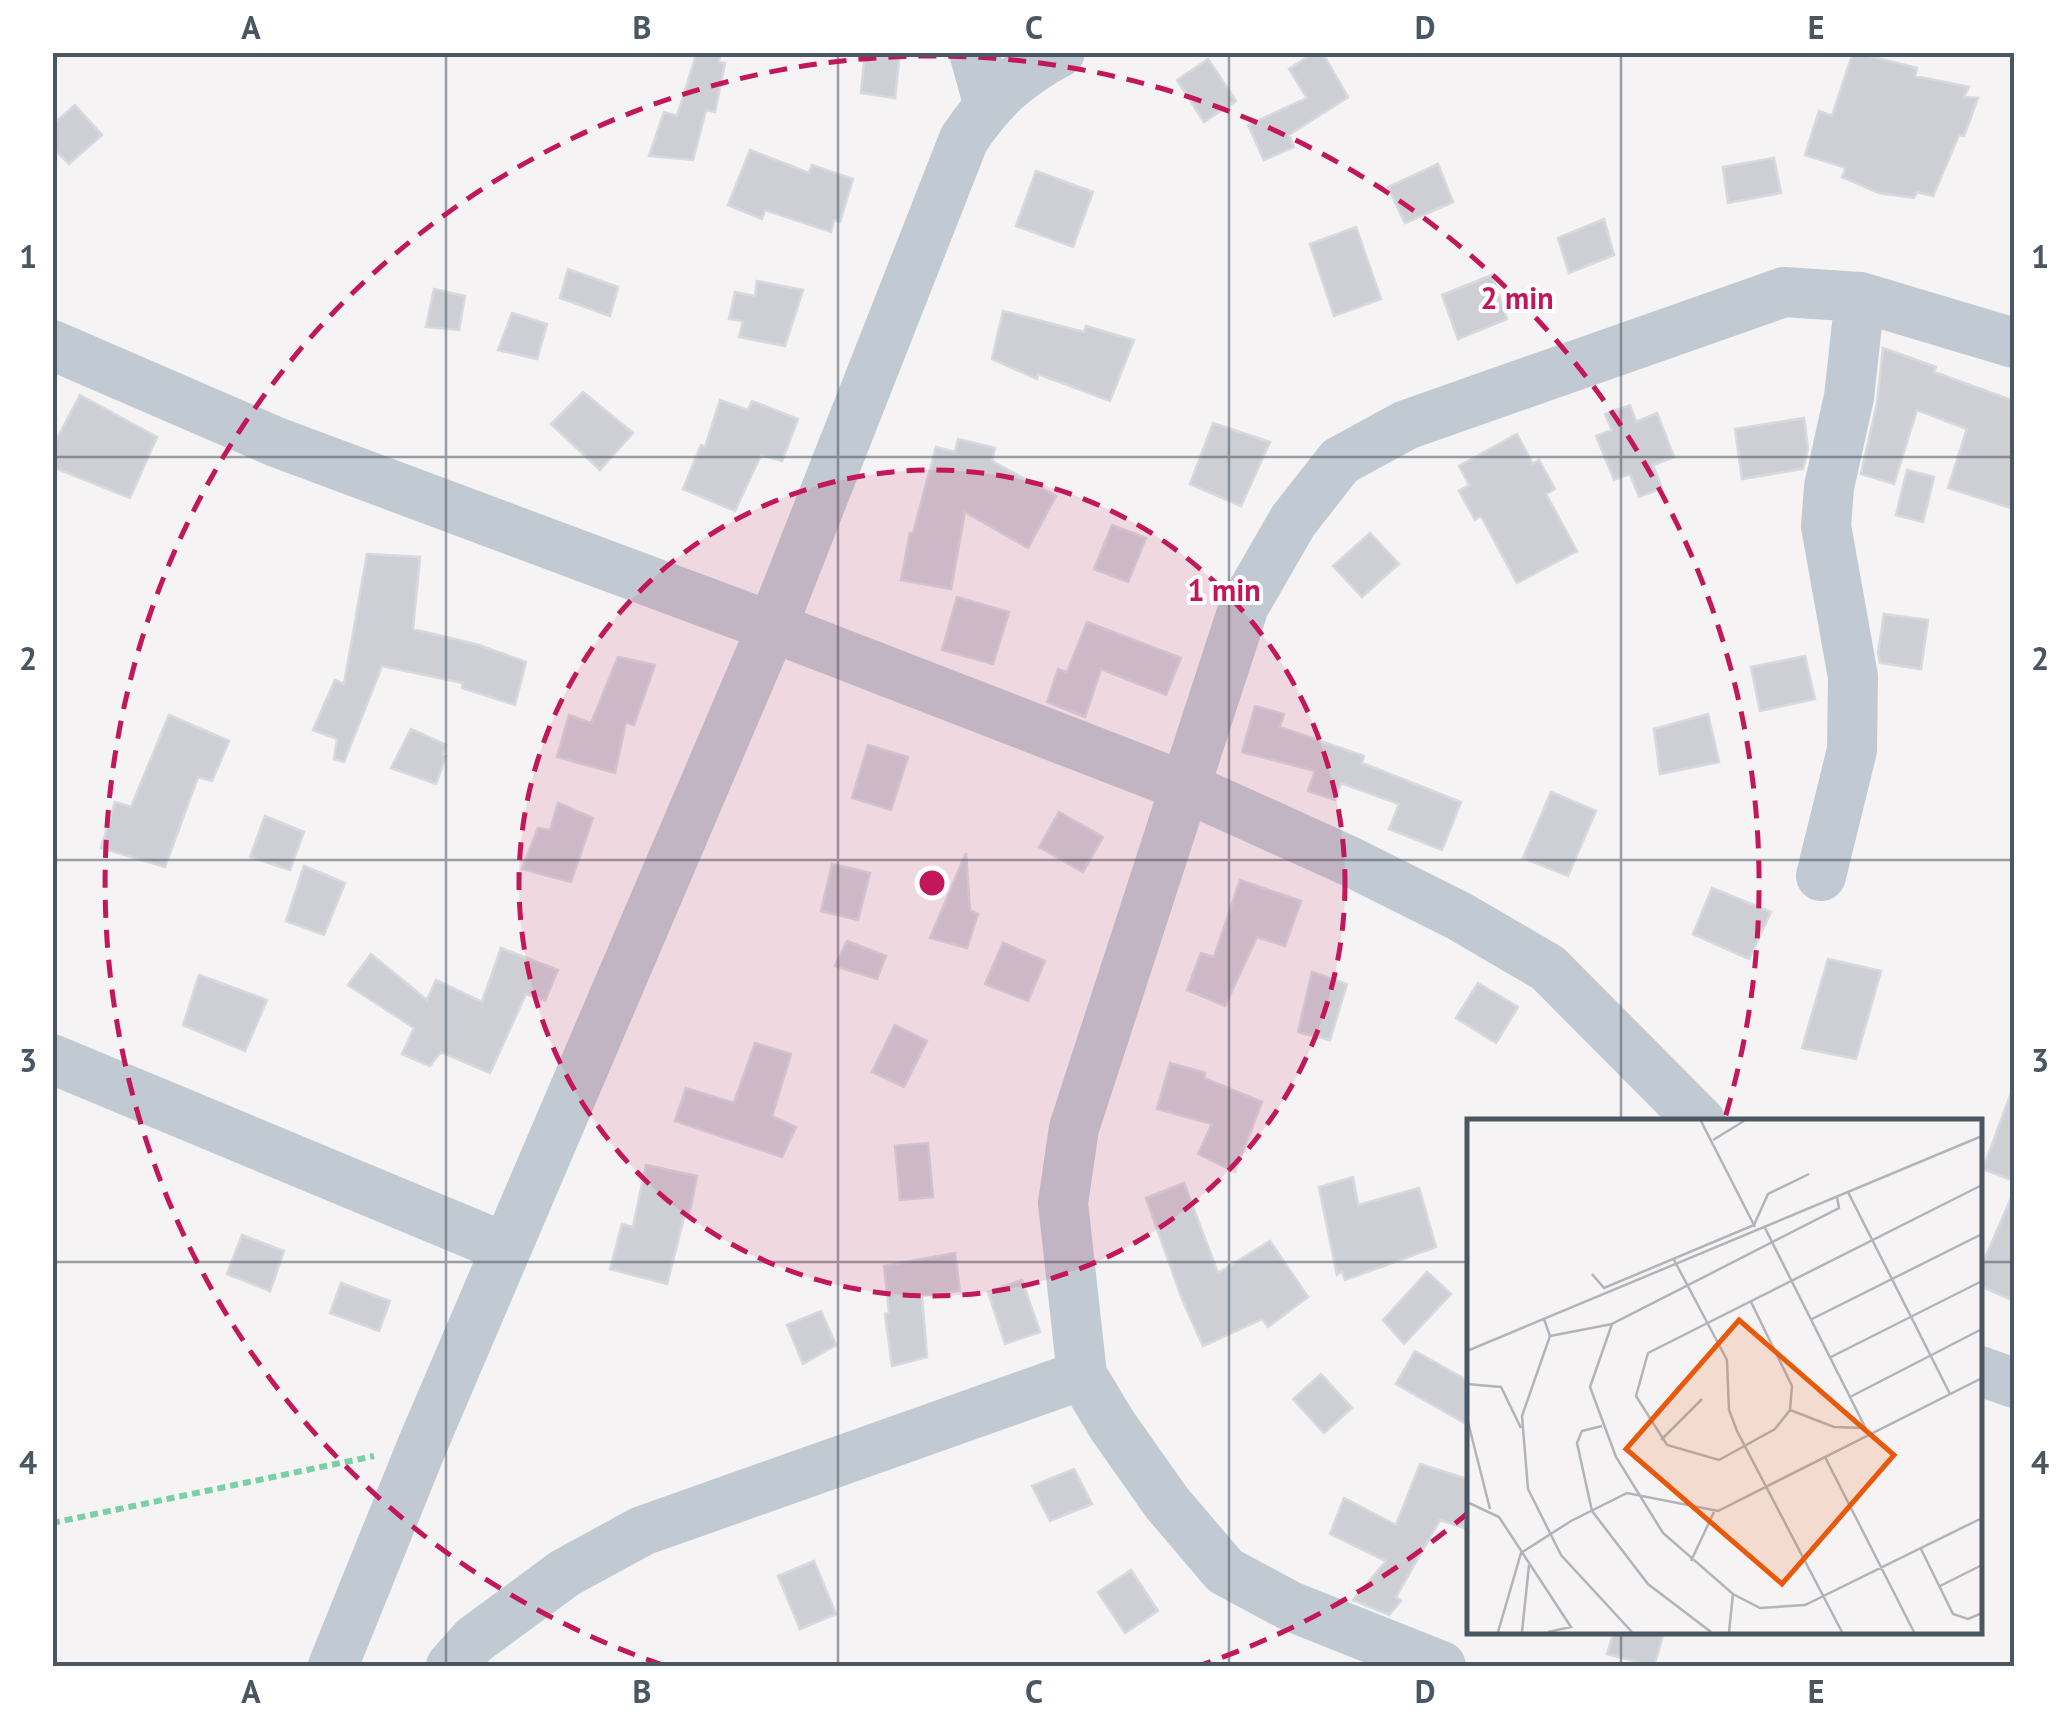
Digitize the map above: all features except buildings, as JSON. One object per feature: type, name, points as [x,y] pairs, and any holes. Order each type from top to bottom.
[{"type":"street","points":[[974,52],[988,103]]},
{"type":"street","points":[[333,1666],[422,1446],[772,627],[964,139],[988,103],[1037,64],[1060,52]]},
{"type":"street","points":[[1441,1666],[1290,1606],[1225,1571],[1167,1503],[1082,1375],[1064,1203],[1074,1128],[1244,606],[1293,521],[1340,461],[1406,424],[1784,292],[1860,297],[2014,343]]},
{"type":"street","points":[[1821,876],[1852,750],[1852,677],[1826,526],[1860,297]]},
{"type":"street","points":[[52,345],[276,442],[1183,786],[1349,862],[1459,916],[1548,968],[1698,1119]]},
{"type":"street","points":[[52,1059],[506,1248]]},
{"type":"street","points":[[1982,1372],[2014,1383]]},
{"type":"street","points":[[451,1666],[474,1640],[564,1573],[642,1531],[1082,1375]]},
{"type":"path","points":[[52,1523],[422,1446]]}]
